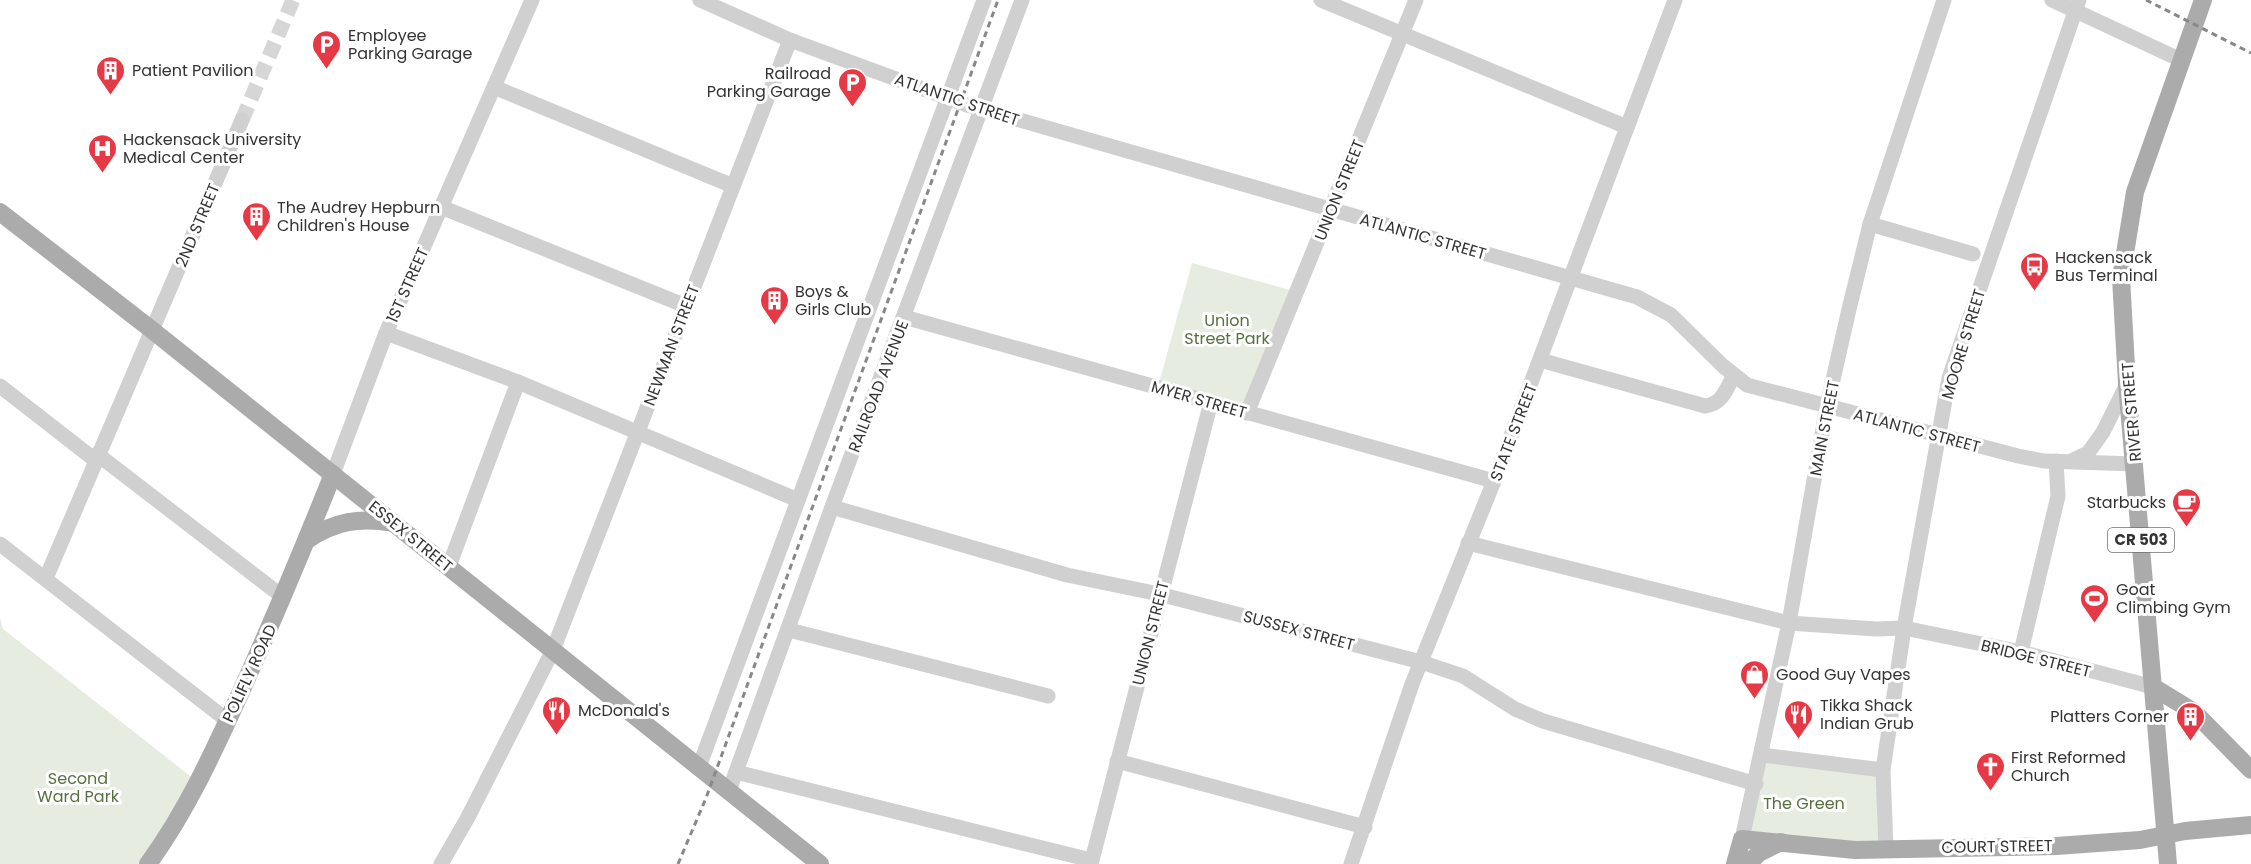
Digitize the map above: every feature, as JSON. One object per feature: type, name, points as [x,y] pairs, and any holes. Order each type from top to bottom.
[{"type":"main road","name":"RIVER STREET","points":[[2165,835],[2127,384],[2121,278],[2135,192],[2204,0]]},
{"type":"main road","name":"ESSEX STREET","points":[[0,212],[395,523],[820,864]]},
{"type":"main road","name":"POLIFLY ROAD","points":[[148,864],[188,803],[228,721],[284,597],[333,474]]},
{"type":"main road","points":[[307,540],[334,525],[349,520],[395,523]]},
{"type":"main road","name":"BRIDGE STREET","points":[[2153,687],[2194,712],[2251,770]]},
{"type":"main road","name":"COURT STREET","points":[[1742,839],[1855,850],[2056,846],[2251,825]]},
{"type":"main road","name":"CR 503","points":[[2165,835],[2168,864]]},
{"type":"main road","name":"MAIN STREET","points":[[1735,864],[1742,839]]},
{"type":"main road","points":[[1749,864],[1759,853],[1781,842]]},
{"type":"street","name":"1ST STREET","points":[[333,474],[386,333],[532,0]]},
{"type":"street","name":"ATLANTIC STREET","points":[[700,0],[790,40],[982,109],[1637,297],[1656,306],[1686,329],[1734,375],[1747,384],[1939,437],[2018,456],[2062,462],[2135,464]]},
{"type":"street","points":[[699,767],[984,0]]},
{"type":"street","name":"RAILROAD AVENUE","points":[[729,791],[832,507],[1022,0]]},
{"type":"street","points":[[1322,0],[1627,127]]},
{"type":"street","name":"UNION STREET","points":[[1247,412],[1416,0]]},
{"type":"street","name":"STATE STREET","points":[[1352,864],[1421,662],[1494,481],[1675,0]]},
{"type":"street","name":"MAIN STREET","points":[[1742,839],[1756,784],[1789,623],[1827,406],[1870,224],[1944,0]]},
{"type":"street","points":[[2052,0],[2078,5],[2181,60]]},
{"type":"street","name":"MOORE STREET","points":[[1886,848],[1882,771],[1904,628],[1952,370],[2078,5]]},
{"type":"street","name":"NEWMAN STREET","points":[[441,864],[467,819],[553,650],[790,40]]},
{"type":"street","points":[[494,87],[733,186]]},
{"type":"street","name":"2ND STREET","points":[[46,578],[242,120]]},
{"type":"street","points":[[441,207],[686,306]]},
{"type":"street","points":[[1870,224],[1972,254]]},
{"type":"street","name":"MYER STREET","points":[[904,317],[1494,481]]},
{"type":"street","points":[[386,333],[518,382],[798,500]]},
{"type":"street","points":[[1540,360],[1705,406],[1713,405],[1721,400],[1734,375]]},
{"type":"street","points":[[449,566],[518,382]]},
{"type":"street","points":[[2021,652],[2058,496],[2062,462],[2088,453],[2103,432],[2127,384]]},
{"type":"street","points":[[0,386],[284,597]]},
{"type":"street","name":"UNION STREET","points":[[1091,862],[1159,594],[1211,402]]},
{"type":"street","name":"SUSSEX STREET","points":[[832,507],[1067,575],[1159,594],[1421,662],[1463,676],[1515,709],[1543,721],[1756,784]]},
{"type":"street","name":"BRIDGE STREET","points":[[1468,543],[1789,623],[1876,629],[1904,628],[2021,652],[2153,687]]},
{"type":"street","points":[[0,544],[228,721]]},
{"type":"street","points":[[789,630],[1048,696]]},
{"type":"street","points":[[1762,755],[1882,771]]},
{"type":"street","points":[[1117,761],[1365,827]]},
{"type":"street","points":[[736,772],[1091,862]]},
{"type":"green space","name":"Union Street Park","points":[[1192,263],[1297,292],[1247,413],[1158,387]]},
{"type":"green space","name":"Second Ward Park","points":[[0,618],[3,629],[199,783],[148,864],[0,864]]},
{"type":"green space","name":"The Green","points":[[1762,755],[1883,770],[1886,848],[1742,839]]},
{"type":"tunnel","points":[[242,120],[293,0]]},
{"type":"railway","points":[[678,864],[706,798],[998,0]]},
{"type":"railway","points":[[2146,0],[2251,53]]},
{"type":"place","name":"Employee Parking Garage","points":[[327,70]]},
{"type":"place","name":"Patient Pavilion","points":[[111,96]]},
{"type":"place","name":"Railroad Parking Garage","points":[[852,108]]},
{"type":"place","name":"Hackensack University Medical Center","points":[[102,174]]},
{"type":"place","name":"The Audrey Hepburn Children's House","points":[[256,242]]},
{"type":"place","name":"Hackensack Bus Terminal","points":[[2034,292]]},
{"type":"place","name":"Boys & Girls Club","points":[[774,326]]},
{"type":"place","name":"Starbucks","points":[[2187,528]]},
{"type":"place","name":"Goat Climbing Gym","points":[[2095,624]]},
{"type":"place","name":"Good Guy Vapes","points":[[1755,700]]},
{"type":"place","name":"McDonald's","points":[[557,736]]},
{"type":"place","name":"Tikka Shack Indian Grub","points":[[1799,740]]},
{"type":"place","name":"Platters Corner","points":[[2190,742]]},
{"type":"place","name":"First Reformed Church","points":[[1990,792]]}]
